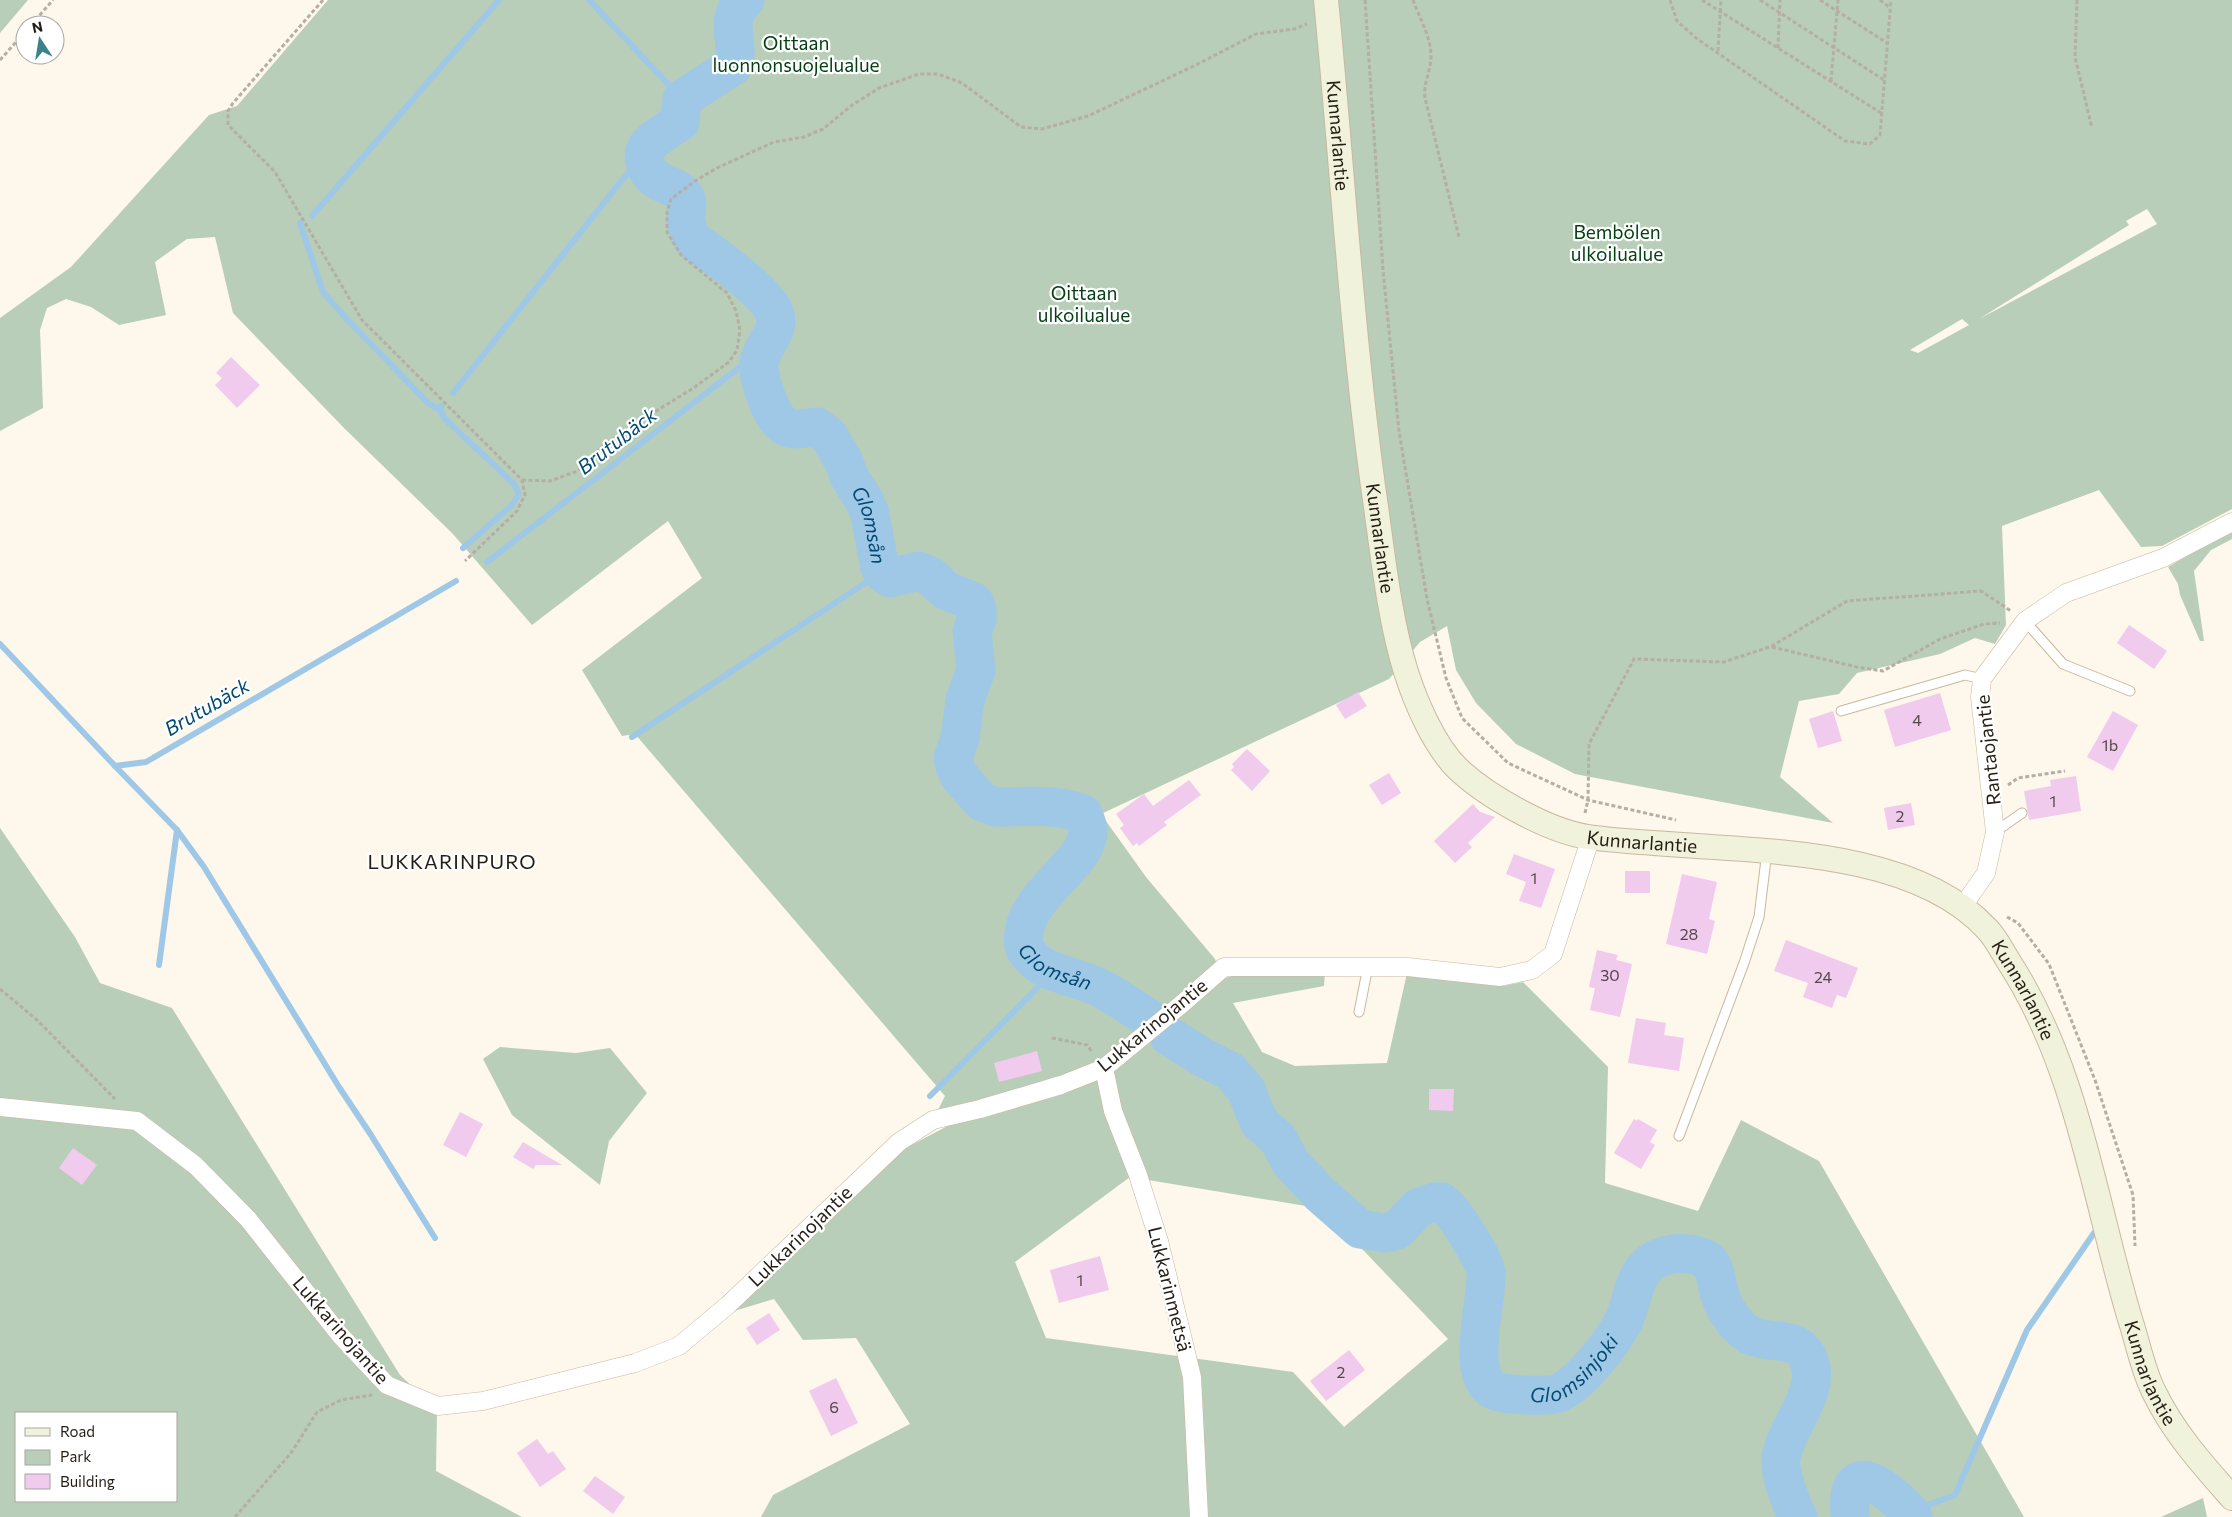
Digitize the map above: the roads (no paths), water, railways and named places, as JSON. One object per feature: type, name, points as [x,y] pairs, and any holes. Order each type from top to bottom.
[{"type":"main road","name":"Kunnarlantie","points":[[1326,0],[1361,396],[1392,610],[1406,672],[1431,732],[1454,765],[1489,795],[1536,819],[1582,836],[1767,851],[1824,858],[1888,872],[1949,897],[1963,906],[1991,932],[2025,986],[2048,1035],[2071,1099],[2122,1291],[2153,1392],[2187,1447],[2232,1498]]},
{"type":"street","name":"Rantaojantie","points":[[1963,906],[1986,873],[1995,832],[1980,697],[1982,679],[2026,621],[2066,594],[2163,558],[2232,522]]},
{"type":"street","name":"Lukkarinojantie","points":[[0,1107],[137,1121],[196,1166],[248,1219],[340,1335],[387,1385],[438,1406],[483,1401],[635,1363],[679,1346],[728,1305],[898,1142],[932,1120],[980,1109],[1061,1085],[1104,1068],[1183,1004],[1224,967],[1408,967],[1500,977],[1532,970],[1553,954],[1591,838]]},
{"type":"street","name":"Lukkarinmetsä","points":[[1104,1068],[1113,1111],[1138,1175],[1159,1241],[1192,1377],[1199,1517]]},
{"type":"lane","points":[[2026,621],[2063,664],[2130,691]]},
{"type":"lane","points":[[1841,711],[1965,675],[1982,679]]},
{"type":"lane","points":[[1995,832],[2022,813]]},
{"type":"lane","points":[[1679,1136],[1744,963],[1759,917],[1767,851]]},
{"type":"lane","points":[[1359,1012],[1368,966]]},
{"type":"waterway","points":[[312,216],[499,0]]},
{"type":"waterway","points":[[589,0],[682,99]]},
{"type":"waterway","name":"Glomsån","points":[[745,0],[736,11],[734,17],[735,53],[733,66],[682,99],[680,122],[648,145],[644,154],[645,164],[652,176],[685,197],[687,202],[687,226],[694,241],[726,264],[769,303],[776,319],[774,332],[759,362],[760,378],[766,398],[776,416],[786,427],[797,429],[817,427],[829,436],[870,514],[882,572],[890,578],[919,571],[932,577],[945,590],[974,602],[977,609],[977,619],[972,631],[976,670],[965,700],[960,738],[953,758],[960,777],[981,801],[995,807],[1051,807],[1083,814],[1088,829],[1086,841],[1070,866],[1047,891],[1028,918],[1023,938],[1026,950],[1041,965],[1060,974],[1098,987],[1150,1019]]},
{"type":"waterway","name":"Brutubäck","points":[[453,393],[622,180],[645,155]]},
{"type":"waterway","points":[[300,223],[323,292],[429,404],[439,409]]},
{"type":"waterway","name":"Brutubäck","points":[[487,562],[766,347]]},
{"type":"waterway","name":"Brutubäck","points":[[441,406],[439,409],[445,419],[514,484],[519,494],[513,504],[463,548]]},
{"type":"waterway","points":[[632,737],[882,572]]},
{"type":"waterway","name":"Brutubäck","points":[[0,644],[115,766],[146,762],[456,581]]},
{"type":"waterway","points":[[115,766],[177,830],[159,965]]},
{"type":"waterway","points":[[177,830],[204,867],[339,1087],[435,1238]]},
{"type":"waterway","points":[[930,1096],[1054,971]]},
{"type":"waterway","name":"Glomsinjoki","points":[[1169,1036],[1202,1057],[1230,1071],[1246,1090],[1259,1122],[1278,1139],[1291,1163],[1320,1194],[1360,1229],[1385,1233],[1397,1230],[1419,1207],[1435,1202],[1442,1202],[1447,1207],[1461,1224],[1486,1272],[1479,1338],[1479,1357],[1481,1373],[1488,1386],[1499,1392],[1520,1395],[1547,1395],[1559,1393],[1568,1388],[1596,1361],[1619,1329],[1626,1315],[1639,1277],[1645,1268],[1660,1257],[1670,1255],[1689,1254],[1708,1260],[1715,1273],[1722,1302],[1734,1321],[1750,1335],[1767,1340],[1791,1343],[1799,1347],[1809,1361],[1810,1385],[1781,1458],[1784,1480],[1798,1517]]},
{"type":"waterway","points":[[1909,1512],[1955,1495],[2027,1330],[2094,1233]]},
{"type":"waterway","name":"Glomsinjoki","points":[[1850,1517],[1850,1493],[1853,1486],[1859,1481],[1876,1484],[1894,1497],[1913,1517]]},
{"type":"district","name":"LUKKARINPURO","points":[[452,862]]},
{"type":"park label","name":"Oittaan luonnonsuojelualue","points":[[796,54]]},
{"type":"park label","name":"Bembölen ulkoilualue","points":[[1617,243]]},
{"type":"park label","name":"Oittaan ulkoilualue","points":[[1084,304]]}]
